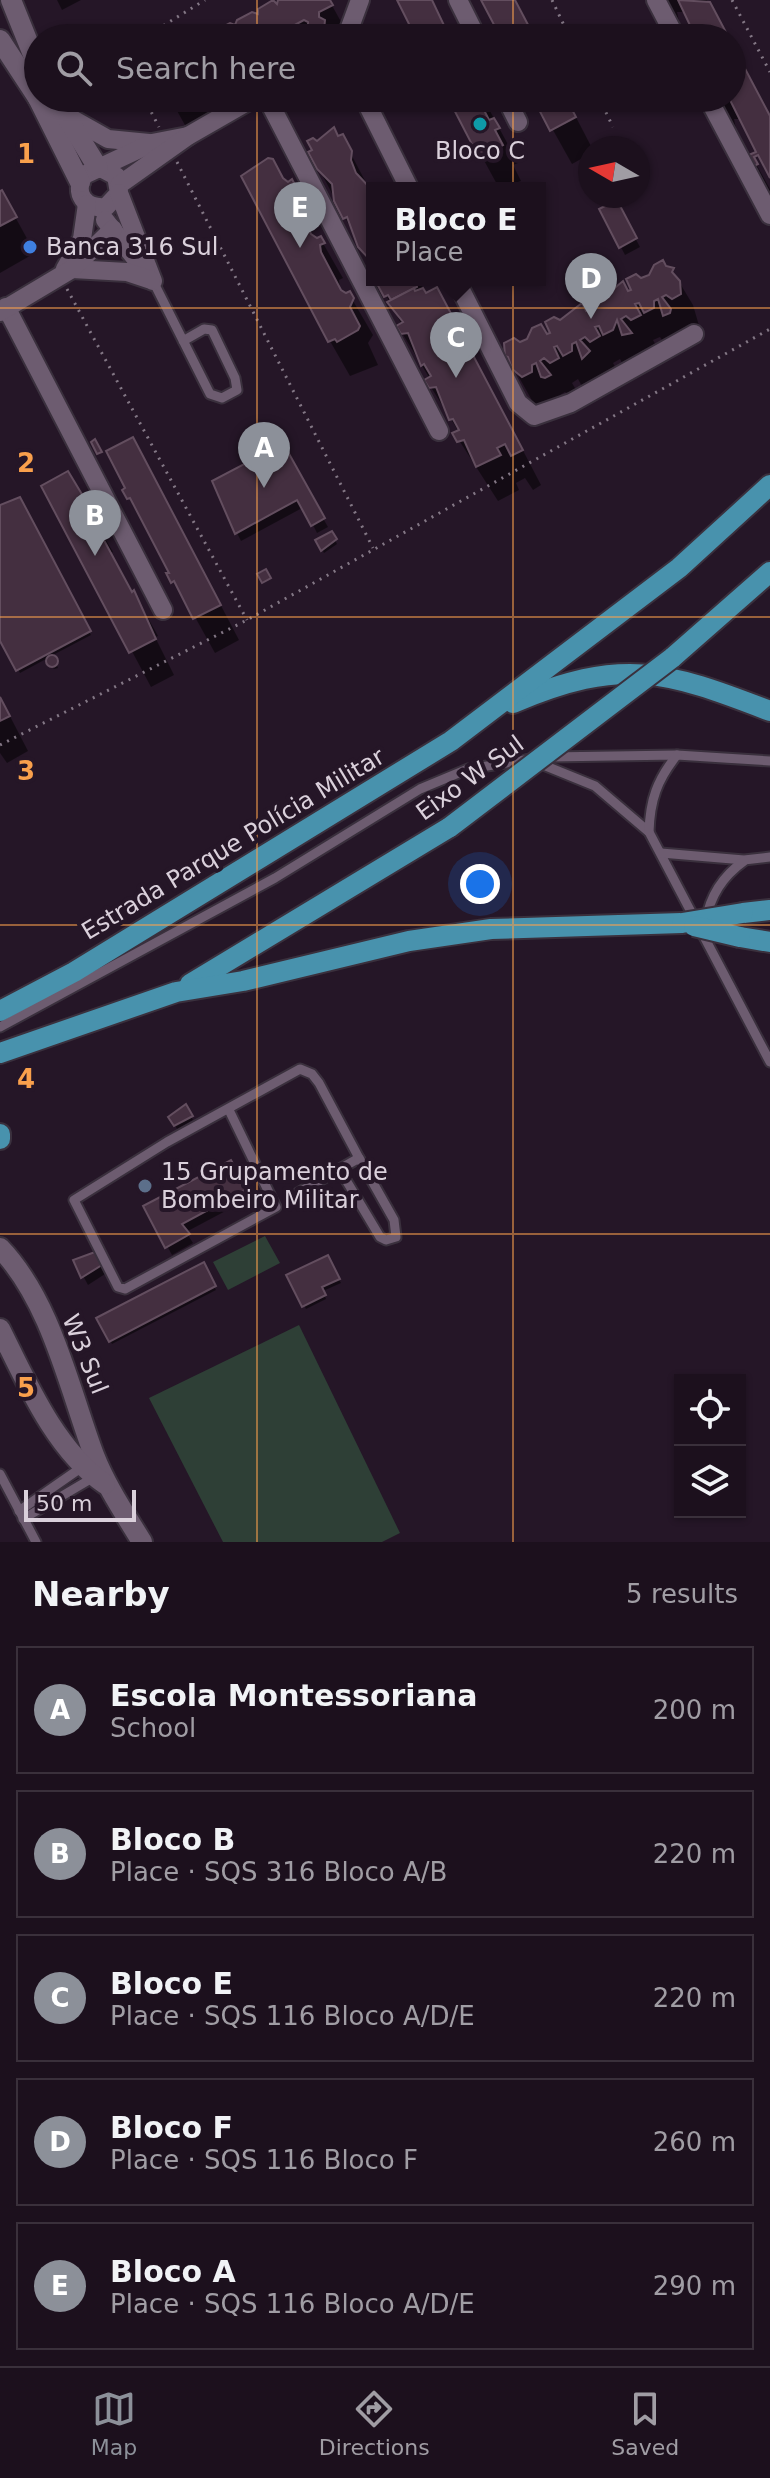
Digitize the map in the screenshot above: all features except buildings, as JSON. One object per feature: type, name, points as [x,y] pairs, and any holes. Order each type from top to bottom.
[{"type":"main road","points":[[487,714],[679,568],[770,485]]},
{"type":"main road","name":"Eixo W Sul","points":[[176,992],[450,827],[672,658],[770,572]]},
{"type":"main road","points":[[487,714],[535,694],[589,678],[628,672],[675,678],[770,711]]},
{"type":"main road","name":"Estrada Parque Polícia Militar","points":[[0,1011],[88,963],[451,741],[487,714]]},
{"type":"main road","points":[[0,1053],[176,992],[243,981],[409,941],[491,929],[682,923],[770,910]]},
{"type":"main road","points":[[682,923],[770,942]]},
{"type":"street","points":[[11,0],[24,32]]},
{"type":"street","points":[[351,24],[360,0]]},
{"type":"street","points":[[458,0],[470,24]]},
{"type":"street","points":[[656,0],[669,24]]},
{"type":"street","points":[[0,40],[24,77]]},
{"type":"street","points":[[45,112],[80,182],[82,198],[113,229],[153,281]]},
{"type":"street","points":[[65,112],[99,168],[116,176],[153,281]]},
{"type":"street","points":[[92,206],[106,207],[119,189],[188,136],[230,112]]},
{"type":"street","points":[[274,112],[439,431]]},
{"type":"street","points":[[371,112],[406,182]]},
{"type":"street","points":[[513,112],[518,122]]},
{"type":"street","points":[[715,112],[770,215]]},
{"type":"street","points":[[69,117],[108,139],[159,142]]},
{"type":"street","points":[[80,182],[84,175],[159,142],[188,136]]},
{"type":"street","points":[[66,273],[82,239],[92,206]]},
{"type":"street","points":[[113,229],[66,273],[3,309],[163,610]]},
{"type":"street","points":[[66,273],[127,272],[153,281]]},
{"type":"street","points":[[459,286],[523,409],[534,416],[542,416],[584,396],[694,334]]},
{"type":"street","name":"W3 Sul","points":[[0,1248],[26,1285],[54,1339],[97,1472]]},
{"type":"street","name":"W3 Sul","points":[[0,1329],[42,1411],[97,1472],[142,1542]]},
{"type":"lane","points":[[153,281],[183,341],[213,397],[222,398],[235,392],[235,378],[212,330],[204,329],[183,341]]},
{"type":"lane","points":[[0,1027],[275,878],[346,831],[453,775],[529,759],[579,754],[677,755],[770,761]]},
{"type":"lane","points":[[649,832],[650,805],[660,776],[677,755]]},
{"type":"lane","points":[[529,759],[595,786],[649,832],[770,1062]]},
{"type":"lane","points":[[661,853],[744,860],[770,857]]},
{"type":"lane","points":[[706,944],[712,896],[730,871],[744,860]]},
{"type":"lane","points":[[229,1110],[276,1207],[125,1289],[120,1288],[73,1201],[167,1142],[229,1110],[292,1071],[305,1070],[319,1083],[394,1220],[396,1237],[386,1240],[380,1237],[340,1170]]},
{"type":"lane","points":[[298,1193],[359,1158]]},
{"type":"lane","points":[[21,1515],[97,1472]]},
{"type":"lane","points":[[21,1515],[97,1472]]},
{"type":"lane","points":[[0,1474],[36,1542]]},
{"type":"path","points":[[166,24],[205,0]]},
{"type":"path","points":[[552,0],[563,24]]},
{"type":"path","points":[[732,0],[745,24]]},
{"type":"path","points":[[746,27],[770,72]]},
{"type":"path","points":[[149,112],[159,142]]},
{"type":"path","points":[[606,112],[613,127]]},
{"type":"path","points":[[173,154],[374,549]]},
{"type":"path","points":[[66,273],[247,620]]},
{"type":"path","points":[[0,745],[247,620],[770,329]]},
{"type":"green space","points":[[265,1236],[280,1263],[228,1290],[213,1262]]},
{"type":"green space","points":[[299,1325],[400,1533],[382,1542],[223,1542],[149,1398]]},
{"type":"place","name":"Bloco C","points":[[480,124]]},
{"type":"place","name":"Banca 316 Sul","points":[[30,247]]},
{"type":"place","name":"Bloco A","points":[[300,248]]},
{"type":"place","name":"Bloco F","points":[[591,319]]},
{"type":"place","name":"Bloco E","points":[[456,378]]},
{"type":"place","name":"Escola Montessoriana","points":[[264,488]]},
{"type":"place","name":"Bloco B","points":[[95,556]]},
{"type":"place","name":"15 Grupamento de Bombeiro Militar","points":[[145,1186]]}]
